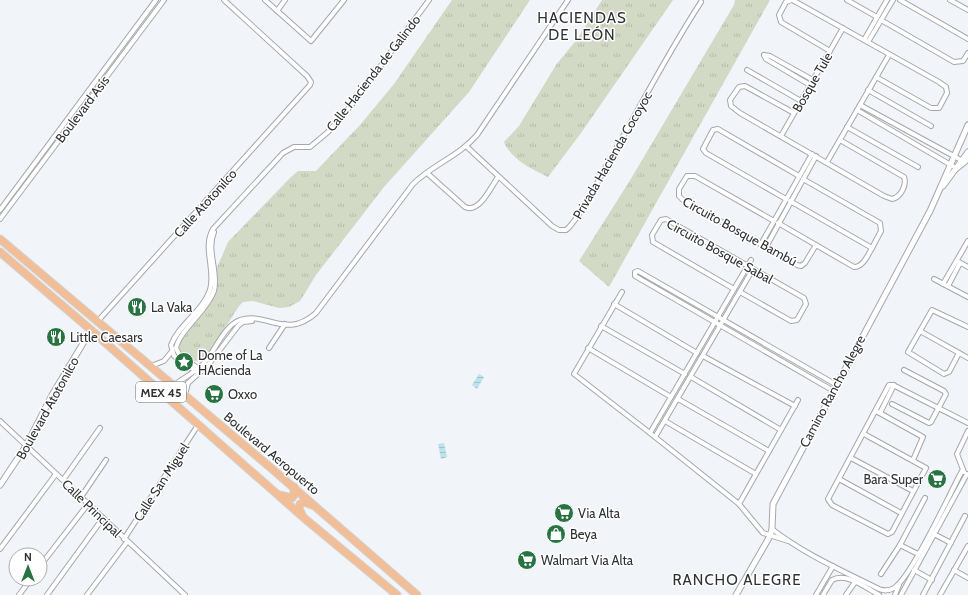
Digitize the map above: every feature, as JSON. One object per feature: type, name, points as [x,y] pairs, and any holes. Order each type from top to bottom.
[{"type":"highway","name":"Boulevard Aeropuerto","points":[[0,239],[319,509],[416,595]]},
{"type":"highway","name":"Boulevard Aeropuerto","points":[[0,252],[92,330],[275,493],[397,595]]},
{"type":"highway","points":[[275,493],[292,498],[294,495],[294,488]]},
{"type":"highway","points":[[304,518],[299,508],[302,503],[306,503],[319,509]]},
{"type":"street","name":"Boulevard Asís","points":[[83,103],[156,0]]},
{"type":"street","name":"Boulevard Asís","points":[[0,219],[2,210],[83,103],[142,29],[162,0]]},
{"type":"street","name":"Calle Atotonilco","points":[[97,322],[306,92],[311,82],[224,0]]},
{"type":"street","points":[[266,0],[311,41],[344,0]]},
{"type":"street","points":[[277,11],[285,0]]},
{"type":"street","name":"Calle Hacienda de Galindo","points":[[174,351],[173,340],[191,322],[214,290],[215,279],[211,261],[212,237],[226,216],[283,153],[294,147],[310,147],[328,132],[354,102],[429,0]]},
{"type":"street","points":[[185,395],[188,383],[201,372],[238,326],[243,322],[254,321],[287,325],[307,320],[316,313],[413,184],[426,173],[466,146],[477,135],[568,0]]},
{"type":"street","points":[[830,51],[783,24],[779,20],[780,13],[786,2],[792,0],[944,85],[947,93],[942,105],[936,109],[931,108],[876,77]]},
{"type":"street","points":[[847,0],[877,17]]},
{"type":"street","points":[[866,41],[887,0]]},
{"type":"street","points":[[866,41],[893,0]]},
{"type":"street","points":[[900,0],[968,39]]},
{"type":"street","points":[[950,0],[968,10]]},
{"type":"street","name":"Privada Hacienda Cocoyoc","points":[[466,146],[552,226],[559,230],[569,227],[599,180],[682,32],[701,2]]},
{"type":"street","points":[[881,20],[954,62],[963,61],[968,53]]},
{"type":"street","points":[[137,26],[142,29]]},
{"type":"street","name":"Bosque Tule","points":[[781,136],[843,28]]},
{"type":"street","points":[[810,84],[766,59],[764,55],[770,56],[813,80]]},
{"type":"street","points":[[827,162],[889,55]]},
{"type":"street","points":[[747,70],[801,101]]},
{"type":"street","points":[[794,113],[744,86],[739,87],[731,97],[730,104],[733,108],[889,198],[897,197],[905,185],[906,179],[902,174],[840,140]]},
{"type":"street","points":[[868,90],[931,126]]},
{"type":"street","points":[[860,105],[961,160]]},
{"type":"street","points":[[857,110],[949,165],[959,168],[968,159]]},
{"type":"street","points":[[940,190],[949,165],[968,125]]},
{"type":"street","points":[[847,127],[918,167]]},
{"type":"street","points":[[718,129],[801,177],[880,223],[881,231],[872,248],[706,153],[703,149],[704,145],[712,130],[718,129]]},
{"type":"street","points":[[940,190],[968,152]]},
{"type":"street","points":[[761,244],[788,200],[812,154]]},
{"type":"street","points":[[801,177],[816,156]]},
{"type":"street","points":[[426,173],[465,207],[470,209],[475,208],[480,203],[498,176]]},
{"type":"street","name":"Circuito Bosque Bambú","points":[[774,221],[692,175],[685,178],[679,189],[679,196],[683,200],[799,266],[805,263],[816,245]]},
{"type":"street","name":"Camino Rancho Alegre","points":[[736,595],[770,536],[772,529],[773,504],[940,190]]},
{"type":"street","points":[[766,247],[788,200]]},
{"type":"street","name":"Circuito Bosque Sabal","points":[[734,289],[653,242],[652,235],[661,220],[666,219],[804,298],[806,304],[797,320],[791,321],[740,292]]},
{"type":"street","name":"Circuito Bosque Bambú","points":[[778,223],[857,267],[862,264],[872,248]]},
{"type":"street","points":[[946,285],[968,241]]},
{"type":"street","points":[[650,433],[751,260]]},
{"type":"street","points":[[958,262],[968,267]]},
{"type":"street","points":[[655,437],[753,269]]},
{"type":"street","points":[[638,271],[718,317],[834,387],[720,326],[636,276],[635,272],[638,271]]},
{"type":"street","points":[[934,279],[968,297]]},
{"type":"street","points":[[622,292],[574,371],[575,376],[650,433],[739,504],[758,528],[770,536],[788,541]]},
{"type":"street","points":[[614,304],[697,352]]},
{"type":"street","points":[[959,353],[949,372],[945,373],[940,372],[908,353],[933,310],[968,327]]},
{"type":"street","points":[[174,385],[204,363],[232,326],[242,319],[250,318],[287,325]]},
{"type":"street","points":[[269,348],[287,325]]},
{"type":"street","points":[[601,326],[685,374]]},
{"type":"street","name":"Boulevard Atotonilco","points":[[0,485],[26,446],[52,395],[92,330]]},
{"type":"street","points":[[920,331],[968,358]]},
{"type":"street","points":[[219,343],[223,346]]},
{"type":"street","points":[[588,348],[671,397]]},
{"type":"street","points":[[149,366],[164,361],[174,351],[180,361],[201,372]]},
{"type":"street","points":[[703,356],[795,406]]},
{"type":"street","points":[[892,404],[929,423],[931,422],[946,394],[945,391],[904,370]]},
{"type":"street","points":[[691,377],[781,430]]},
{"type":"street","points":[[878,412],[889,385],[894,385],[968,423]]},
{"type":"street","points":[[864,434],[926,468],[892,532],[886,534],[832,505],[829,502],[829,498],[864,434],[894,385]]},
{"type":"street","points":[[678,399],[769,451]]},
{"type":"street","points":[[739,504],[798,400]]},
{"type":"street","points":[[878,412],[923,437],[913,460]]},
{"type":"street","name":"Calle Principal","points":[[0,421],[185,595]]},
{"type":"street","points":[[665,421],[756,474]]},
{"type":"street","name":"Calle San Miguel","points":[[87,595],[125,540],[198,425]]},
{"type":"street","points":[[62,480],[100,428]]},
{"type":"street","points":[[772,529],[788,541],[883,591],[893,589],[900,582],[918,554],[962,471],[957,454],[968,431]]},
{"type":"street","points":[[851,458],[913,491]]},
{"type":"street","points":[[81,497],[106,460]]},
{"type":"street","points":[[901,595],[968,474],[962,471]]},
{"type":"street","points":[[0,549],[56,474]]},
{"type":"street","points":[[839,479],[901,513]]},
{"type":"street","points":[[881,574],[900,544],[925,498]]},
{"type":"street","points":[[48,556],[88,504]]},
{"type":"street","points":[[923,595],[965,516]]},
{"type":"street","points":[[47,595],[103,518]]},
{"type":"street","points":[[934,534],[951,543]]},
{"type":"street","points":[[900,544],[918,554]]},
{"type":"street","points":[[942,594],[954,570],[968,548]]},
{"type":"street","points":[[816,595],[833,566]]},
{"type":"street","points":[[914,570],[932,580]]},
{"type":"street","points":[[954,570],[968,578]]},
{"type":"street","points":[[823,595],[830,581],[835,578],[843,577],[879,595]]},
{"type":"street","points":[[846,595],[855,582]]},
{"type":"street","points":[[896,595],[900,582]]},
{"type":"green space","points":[[452,0],[530,0],[469,92],[384,187],[316,275],[300,301],[289,307],[279,308],[253,301],[243,302],[205,359],[197,361],[189,359],[181,354],[177,347],[185,333],[212,300],[217,283],[215,272],[228,242],[290,178],[298,171],[316,171],[360,125],[394,84]]},
{"type":"green space","points":[[602,0],[673,0],[581,133],[548,177],[517,159],[507,148],[504,142],[519,126],[556,65],[578,38]]},
{"type":"green space","points":[[735,0],[770,0],[609,287],[579,261],[629,182],[734,5]]},
{"type":"water","points":[[479,374],[484,377],[477,389],[472,385]]},
{"type":"water","points":[[444,443],[447,457],[441,459],[438,444]]},
{"type":"place","name":"La Vaka","points":[[137,307]]},
{"type":"place","name":"Little Caesars","points":[[56,337]]},
{"type":"place","name":"Dome of La HAcienda","points":[[184,362]]},
{"type":"place","name":"Oxxo","points":[[214,394]]},
{"type":"place","name":"Bara Super","points":[[937,479]]},
{"type":"place","name":"Via Alta","points":[[564,513]]},
{"type":"place","name":"Beya","points":[[556,534]]},
{"type":"place","name":"Walmart Via Alta","points":[[527,560]]},
{"type":"district","name":"HACIENDAS DE LEÓN","points":[[582,26]]},
{"type":"district","name":"RANCHO ALEGRE","points":[[737,580]]}]
